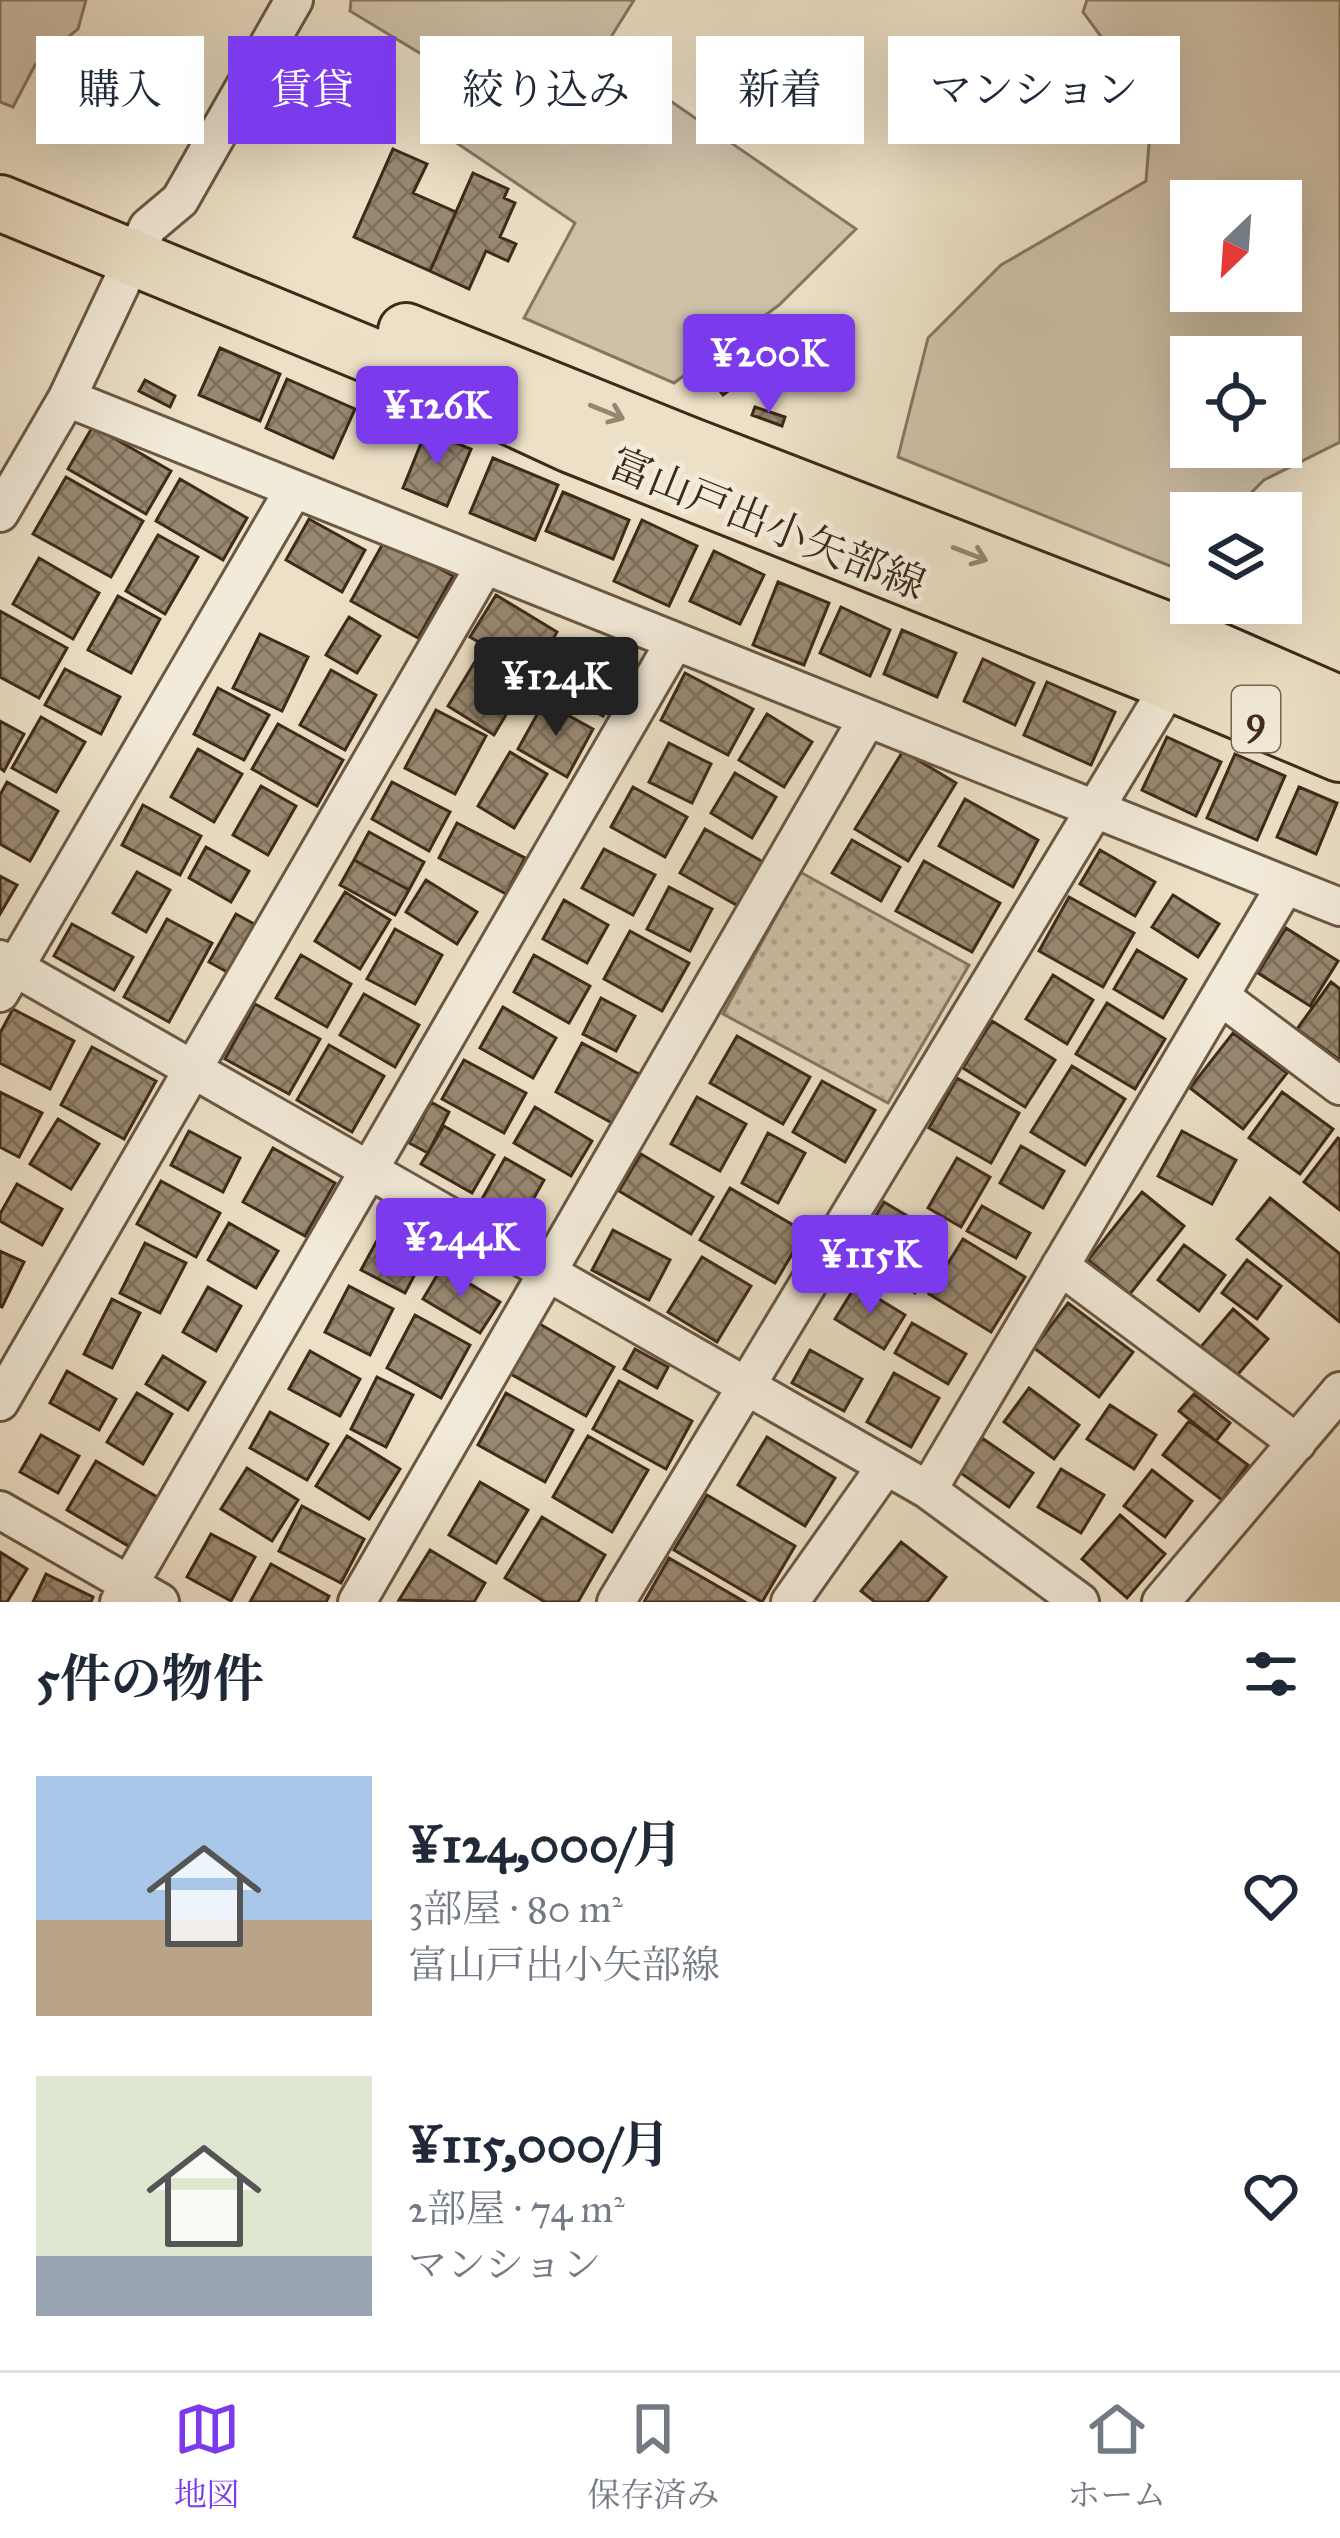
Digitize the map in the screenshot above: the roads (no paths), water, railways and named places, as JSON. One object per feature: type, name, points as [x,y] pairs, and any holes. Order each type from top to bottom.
[{"type":"main road","name":"富山戸出小矢部線","points":[[0,164],[141,242],[571,445],[1340,754]]},
{"type":"main road","name":"富山戸出小矢部線","points":[[0,203],[141,242],[689,445],[1191,639],[1340,704]]},
{"type":"street","points":[[0,513],[67,398],[141,242],[180,200],[294,0]]},
{"type":"street","points":[[67,398],[1340,907]]},
{"type":"street","points":[[294,489],[5,974],[193,1070],[928,1490],[1080,1602]]},
{"type":"street","points":[[0,1402],[485,566]]},
{"type":"street","points":[[0,1510],[136,1596],[368,1170],[675,641]]},
{"type":"street","points":[[616,1602],[1171,683]]},
{"type":"street","points":[[357,1602],[867,718]]},
{"type":"street","points":[[928,1490],[1285,886]]},
{"type":"street","points":[[1220,996],[1340,1086]]},
{"type":"street","points":[[1060,1267],[1297,1443]]},
{"type":"street","points":[[1161,1602],[1340,1391]]},
{"type":"street","points":[[790,1602],[886,1466]]}]
